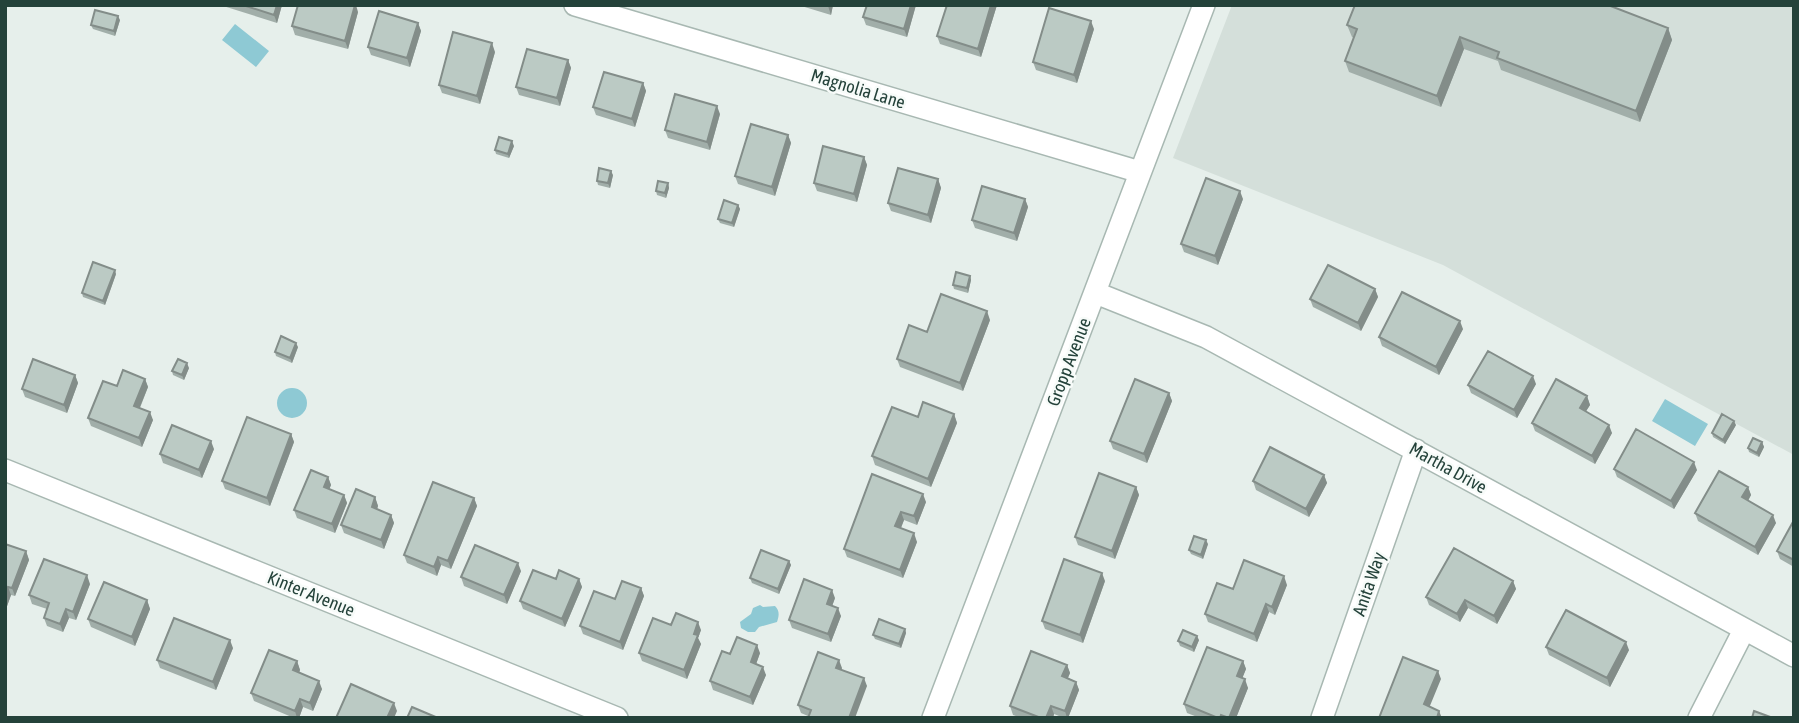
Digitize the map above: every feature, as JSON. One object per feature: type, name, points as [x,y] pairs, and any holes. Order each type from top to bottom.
[{"type":"street","name":"Magnolia Lane","points":[[575,5],[1140,172]]},
{"type":"street","name":"Gropp Avenue","points":[[933,718],[1204,5]]},
{"type":"street","name":"Martha Drive","points":[[1096,293],[1206,337],[1794,656]]},
{"type":"street","name":"Anita Way","points":[[1322,718],[1416,450]]},
{"type":"street","name":"Kinter Avenue","points":[[5,470],[617,718]]},
{"type":"street","points":[[1699,718],[1744,629]]},
{"type":"shaded area","points":[[1232,5],[1794,5],[1794,455],[1443,265],[1173,158]]},
{"type":"water","points":[[235,24],[269,51],[256,67],[222,40]]},
{"type":"water","points":[[292,388],[298,389],[306,397],[306,409],[298,417],[292,418],[286,417],[278,409],[277,403],[278,397],[286,389]]},
{"type":"water","points":[[1665,399],[1708,424],[1695,446],[1652,421]]},
{"type":"water","points":[[760,605],[775,606],[779,614],[777,622],[759,627],[755,632],[741,628],[740,622],[751,614],[753,608]]},
{"type":"building","points":[[243,5],[277,5],[274,15]]},
{"type":"building","points":[[298,5],[355,5],[345,41],[292,26]]},
{"type":"building","points":[[867,5],[911,5],[904,29],[863,17]]},
{"type":"building","points":[[947,5],[991,5],[978,49],[937,36]]},
{"type":"building","points":[[1355,5],[1608,5],[1668,28],[1636,111],[1497,58],[1499,52],[1460,37],[1437,96],[1345,61],[1357,29],[1347,25]]},
{"type":"building","points":[[1049,8],[1091,21],[1074,75],[1033,62]]},
{"type":"building","points":[[95,10],[118,16],[114,31],[91,25]]},
{"type":"building","points":[[379,11],[418,23],[407,58],[368,47]]},
{"type":"building","points":[[453,32],[492,43],[477,96],[439,85]]},
{"type":"building","points":[[527,49],[568,60],[557,98],[516,87]]},
{"type":"building","points":[[604,72],[643,83],[632,119],[593,107]]},
{"type":"building","points":[[675,94],[717,106],[707,142],[665,130]]},
{"type":"building","points":[[751,124],[788,135],[772,187],[735,176]]},
{"type":"building","points":[[499,137],[512,141],[508,154],[495,150]]},
{"type":"building","points":[[823,146],[864,157],[854,194],[814,183]]},
{"type":"building","points":[[599,168],[611,171],[608,183],[597,181]]},
{"type":"building","points":[[898,168],[938,179],[928,215],[888,203]]},
{"type":"building","points":[[1206,178],[1240,191],[1215,256],[1181,244]]},
{"type":"building","points":[[658,181],[668,183],[665,193],[656,191]]},
{"type":"building","points":[[982,186],[1025,199],[1014,233],[972,220]]},
{"type":"building","points":[[724,200],[738,205],[732,223],[718,219]]},
{"type":"building","points":[[93,262],[115,270],[103,301],[82,293]]},
{"type":"building","points":[[1328,265],[1375,289],[1358,323],[1310,299]]},
{"type":"building","points":[[956,272],[970,276],[967,288],[953,285]]},
{"type":"building","points":[[1402,292],[1460,321],[1436,367],[1379,337]]},
{"type":"building","points":[[941,294],[987,311],[960,383],[897,359],[909,325],[927,332]]},
{"type":"building","points":[[281,336],[296,343],[290,358],[275,352]]},
{"type":"building","points":[[1488,351],[1533,376],[1514,410],[1468,385]]},
{"type":"building","points":[[33,359],[75,375],[64,405],[22,389]]},
{"type":"building","points":[[178,359],[187,363],[182,375],[172,371]]},
{"type":"building","points":[[123,370],[145,379],[134,406],[150,412],[139,438],[88,418],[103,381],[117,386]]},
{"type":"building","points":[[1135,379],[1169,393],[1144,454],[1110,441]]},
{"type":"building","points":[[1556,379],[1587,396],[1580,408],[1609,425],[1592,456],[1532,423]]},
{"type":"building","points":[[923,402],[954,414],[928,479],[872,456],[892,407],[918,417]]},
{"type":"building","points":[[1722,414],[1734,421],[1723,440],[1712,433]]},
{"type":"building","points":[[247,417],[291,434],[267,498],[222,481]]},
{"type":"building","points":[[172,425],[211,441],[199,470],[160,454]]},
{"type":"building","points":[[1636,429],[1694,462],[1671,501],[1614,469]]},
{"type":"building","points":[[1753,438],[1762,442],[1757,453],[1748,448]]},
{"type":"building","points":[[1270,447],[1324,475],[1306,509],[1253,481]]},
{"type":"building","points":[[311,470],[328,477],[324,487],[344,495],[332,524],[294,510]]},
{"type":"building","points":[[1719,471],[1748,487],[1742,497],[1773,515],[1755,547],[1695,513]]},
{"type":"building","points":[[1099,473],[1136,487],[1112,551],[1075,537]]},
{"type":"building","points":[[872,474],[923,494],[914,516],[901,512],[895,526],[914,533],[900,570],[844,549]]},
{"type":"building","points":[[433,482],[474,498],[448,561],[438,557],[434,567],[404,555]]},
{"type":"building","points":[[356,489],[375,497],[372,507],[391,515],[381,540],[341,525]]},
{"type":"building","points":[[1794,520],[1794,560],[1777,551]]},
{"type":"building","points":[[1194,536],[1206,540],[1201,555],[1189,550]]},
{"type":"building","points":[[5,544],[26,551],[12,588],[8,587],[5,594]]},
{"type":"building","points":[[475,545],[518,563],[504,595],[461,577]]},
{"type":"building","points":[[1454,548],[1513,581],[1494,616],[1465,600],[1457,614],[1426,597]]},
{"type":"building","points":[[761,550],[789,561],[778,589],[750,578]]},
{"type":"building","points":[[44,559],[87,575],[73,612],[66,609],[60,624],[44,618],[49,603],[29,595]]},
{"type":"building","points":[[1064,559],[1102,573],[1080,635],[1042,621]]},
{"type":"building","points":[[1244,560],[1284,576],[1272,607],[1266,604],[1254,634],[1205,614],[1217,583],[1233,589]]},
{"type":"building","points":[[533,570],[556,579],[559,570],[579,579],[562,619],[520,601]]},
{"type":"building","points":[[804,579],[832,590],[827,604],[838,608],[828,634],[789,620]]},
{"type":"building","points":[[622,581],[641,588],[620,642],[580,626],[594,591],[615,599]]},
{"type":"building","points":[[104,582],[147,600],[132,637],[88,619]]},
{"type":"building","points":[[1566,610],[1626,642],[1607,678],[1546,647]]},
{"type":"building","points":[[676,613],[698,622],[694,634],[698,635],[684,670],[639,653],[653,618],[671,625]]},
{"type":"building","points":[[174,618],[230,640],[213,682],[157,660]]},
{"type":"building","points":[[879,619],[905,629],[899,644],[873,635]]},
{"type":"building","points":[[1183,630],[1197,636],[1192,647],[1178,641]]},
{"type":"building","points":[[737,637],[757,645],[751,662],[763,667],[750,697],[710,681],[722,651],[730,654]]},
{"type":"building","points":[[1207,647],[1243,661],[1237,676],[1245,679],[1229,718],[1221,715],[1218,718],[1184,704]]},
{"type":"building","points":[[269,650],[297,661],[293,670],[319,681],[310,703],[300,699],[295,711],[251,693]]},
{"type":"building","points":[[1031,651],[1067,665],[1062,676],[1076,682],[1065,711],[1051,706],[1046,718],[1041,718],[1010,706]]},
{"type":"building","points":[[818,652],[839,660],[836,668],[864,678],[849,718],[808,718],[811,710],[798,705]]},
{"type":"building","points":[[1403,657],[1438,671],[1424,704],[1439,711],[1437,718],[1379,718]]},
{"type":"building","points":[[351,684],[394,703],[387,718],[336,718]]},
{"type":"building","points":[[412,707],[438,718],[407,718]]},
{"type":"building","points":[[1754,711],[1773,718],[1752,718]]}]
